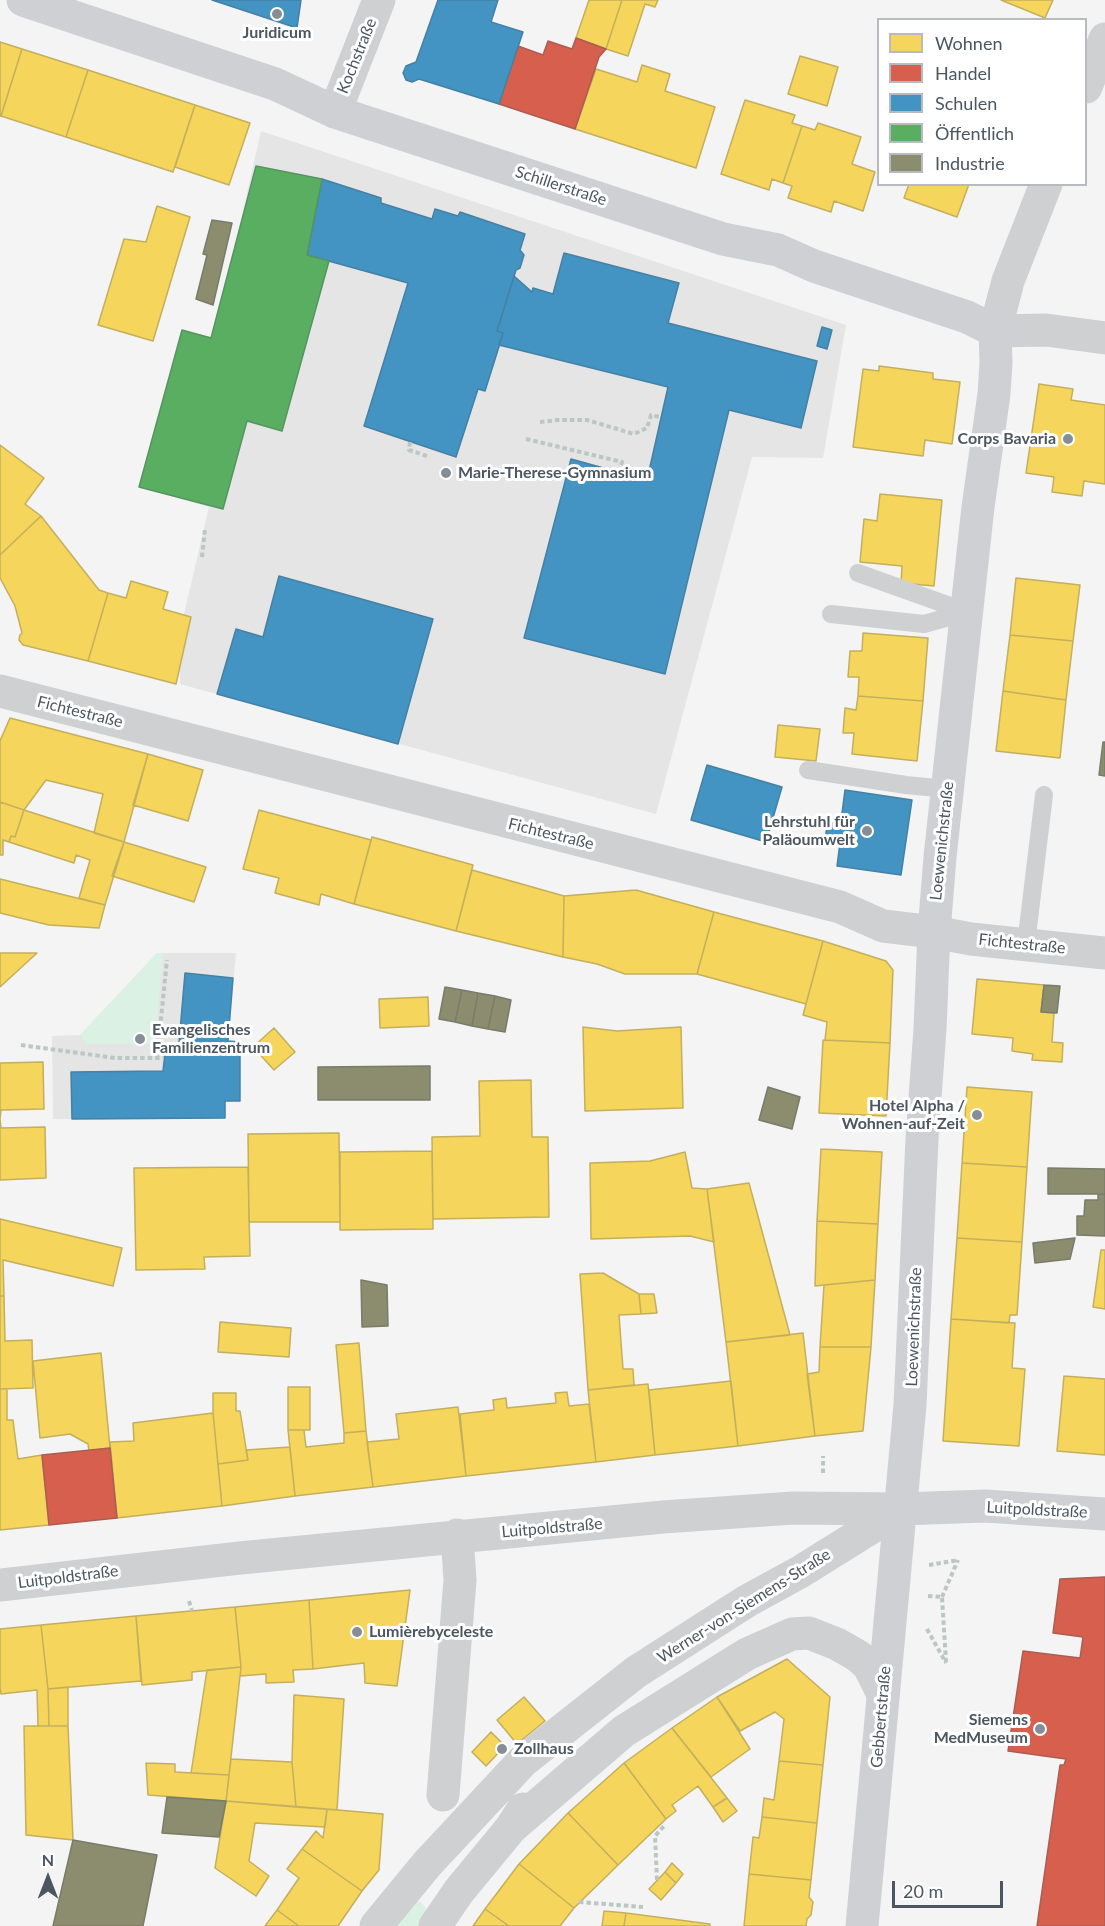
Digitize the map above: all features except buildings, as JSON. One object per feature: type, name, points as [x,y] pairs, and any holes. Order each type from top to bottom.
[{"type":"street","name":"Schillerstraße","points":[[23,0],[275,84],[335,112],[723,238],[777,250],[814,266],[967,317],[995,331],[1046,330],[1105,338]]},
{"type":"street","name":"Kochstraße","points":[[335,112],[380,0]]},
{"type":"street","points":[[1087,84],[1105,39]]},
{"type":"street","name":"Loewenichstraße","points":[[901,1509],[910,1405],[934,932],[966,612],[993,393],[996,363],[995,331],[1008,281],[1045,186]]},
{"type":"street","name":"Fichtestraße","points":[[0,691],[840,908],[884,926],[971,939],[1105,953]]},
{"type":"street","name":"Luitpoldstraße","points":[[0,1586],[457,1535],[793,1508],[901,1509],[986,1506],[1105,1514]]},
{"type":"street","name":"Gebbertstraße","points":[[861,1926],[901,1509]]},
{"type":"street","name":"Werner-von-Siemens-Straße","points":[[376,1926],[427,1864],[523,1761],[636,1672],[747,1600],[800,1572],[901,1509]]},
{"type":"street","points":[[443,1795],[460,1580],[457,1535]]},
{"type":"street","name":"Werner-von-Siemens-Straße","points":[[511,1828],[624,1731],[747,1654],[792,1634],[809,1633],[837,1644],[858,1656],[869,1666],[883,1694]]},
{"type":"street","name":"Werner-von-Siemens-Straße","points":[[435,1926],[459,1891],[511,1828],[591,1708]]},
{"type":"street","points":[[427,1864],[459,1891]]},
{"type":"lane","points":[[858,573],[966,612]]},
{"type":"lane","points":[[831,614],[924,624],[966,612]]},
{"type":"lane","points":[[808,770],[947,789]]},
{"type":"lane","points":[[1026,944],[1044,795]]},
{"type":"path","points":[[540,422],[587,420],[634,434],[647,428],[651,415],[660,417]]},
{"type":"path","points":[[526,439],[622,462],[619,472]]},
{"type":"path","points":[[410,442],[409,450],[430,457]]},
{"type":"path","points":[[202,557],[205,529]]},
{"type":"path","points":[[157,1058],[167,960]]},
{"type":"path","points":[[21,1045],[116,1058],[164,1058]]},
{"type":"path","points":[[823,1480],[824,1456]]},
{"type":"path","points":[[926,1565],[958,1560],[942,1597],[946,1663]]},
{"type":"path","points":[[924,1596],[942,1597]]},
{"type":"path","points":[[189,1601],[192,1611]]},
{"type":"path","points":[[657,1880],[655,1836],[666,1825]]},
{"type":"path","points":[[579,1902],[643,1907]]},
{"type":"shaded area","name":"Marie-Therese-Gymnasium","points":[[261,131],[846,325],[823,458],[752,457],[656,814],[180,684],[180,640],[184,614],[209,507],[139,487],[182,330],[211,337],[227,281]]},
{"type":"shaded area","name":"Evangelisches Familienzentrum","points":[[157,953],[236,953],[228,1041],[240,1101],[226,1101],[225,1118],[53,1119],[52,1036],[80,1035]]},
{"type":"green space","points":[[157,953],[163,953],[155,1044],[87,1044],[80,1035]]},
{"type":"green space","points":[[416,1901],[421,1902],[428,1911],[424,1926],[394,1926]]},
{"type":"place","name":"Juridicum","points":[[277,14]]},
{"type":"place","name":"Corps Bavaria","points":[[1068,439]]},
{"type":"place","name":"Marie-Therese-Gymnasium","points":[[446,473]]},
{"type":"place","name":"Lehrstuhl für Paläoumwelt","points":[[867,831]]},
{"type":"place","name":"Evangelisches Familienzentrum","points":[[140,1039]]},
{"type":"place","name":"Hotel Alpha / Wohnen-auf-Zeit","points":[[977,1115]]},
{"type":"place","name":"Lumièrebyceleste","points":[[357,1632]]},
{"type":"place","name":"Siemens MedMuseum","points":[[1040,1729]]},
{"type":"place","name":"Zollhaus","points":[[502,1749]]}]
